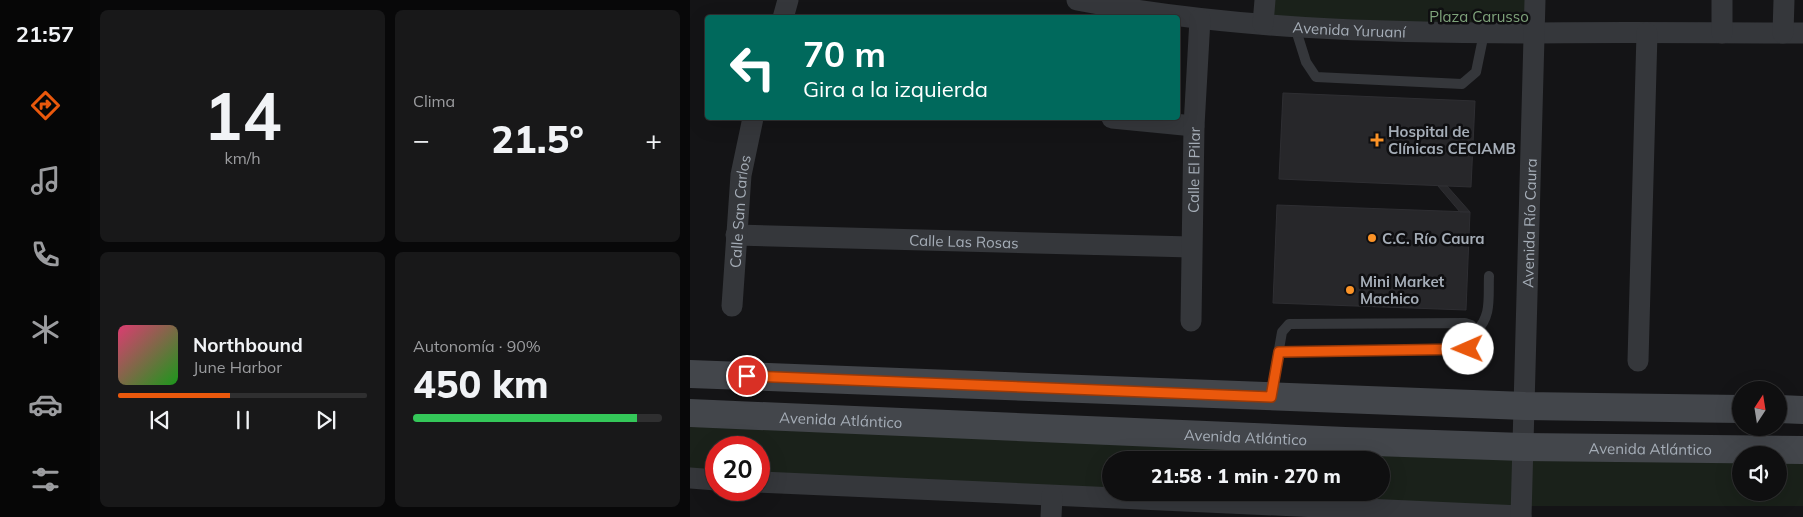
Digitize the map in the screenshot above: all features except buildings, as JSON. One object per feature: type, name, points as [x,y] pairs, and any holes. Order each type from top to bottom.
[{"type":"main road","points":[[690,374],[1525,406],[1732,409]]},
{"type":"main road","points":[[1788,409],[1803,410]]},
{"type":"main road","name":"Avenida Atlántico","points":[[690,413],[1523,447],[1803,450]]},
{"type":"street","points":[[784,15],[788,0]]},
{"type":"street","name":"Avenida Yuruaní","points":[[1076,0],[1174,15]]},
{"type":"street","points":[[1263,24],[1265,0]]},
{"type":"street","name":"Avenida Río Caura","points":[[1521,517],[1536,0]]},
{"type":"street","points":[[1722,0],[1722,33]]},
{"type":"street","points":[[1784,0],[1793,33]]},
{"type":"street","name":"Avenida Yuruaní","points":[[1180,16],[1295,27],[1426,34],[1793,33]]},
{"type":"street","name":"Calle El Pilar","points":[[1192,321],[1191,247],[1194,126],[1200,19]]},
{"type":"street","points":[[1638,361],[1647,33]]},
{"type":"street","name":"Calle San Carlos","points":[[732,306],[741,175],[753,120]]},
{"type":"street","points":[[1132,120],[1194,126]]},
{"type":"street","name":"Calle Las Rosas","points":[[736,235],[1191,247]]},
{"type":"street","points":[[690,478],[705,479]]},
{"type":"street","points":[[770,483],[1521,517]]},
{"type":"street","points":[[1051,517],[1052,496]]},
{"type":"lane","points":[[1295,27],[1306,62],[1316,77],[1462,84],[1476,72],[1484,33]]},
{"type":"lane","points":[[1476,331],[1485,323],[1487,316],[1489,276]]},
{"type":"lane","points":[[1271,397],[1282,332],[1289,324],[1465,323],[1471,325],[1476,331],[1476,344],[1468,349],[1279,352]]},
{"type":"green space","name":"Plaza Carusso","points":[[1265,0],[1535,0],[1535,33],[1263,24]]},
{"type":"green space","points":[[690,413],[1732,448],[1732,501],[1787,501],[1787,449],[1803,450],[1803,506],[1522,506],[1363,501],[1390,501],[1390,451],[1102,451],[1102,493],[770,482],[770,436],[705,436],[705,479],[690,478]]},
{"type":"place","name":"Hospital de Clínicas CECIAMB","points":[[1377,140]]},
{"type":"place","name":"C.C. Río Caura","points":[[1372,238]]},
{"type":"place","name":"Mini Market Machico","points":[[1350,290]]},
{"type":"route","points":[[747,376],[1271,397],[1279,352],[1468,349]]}]
